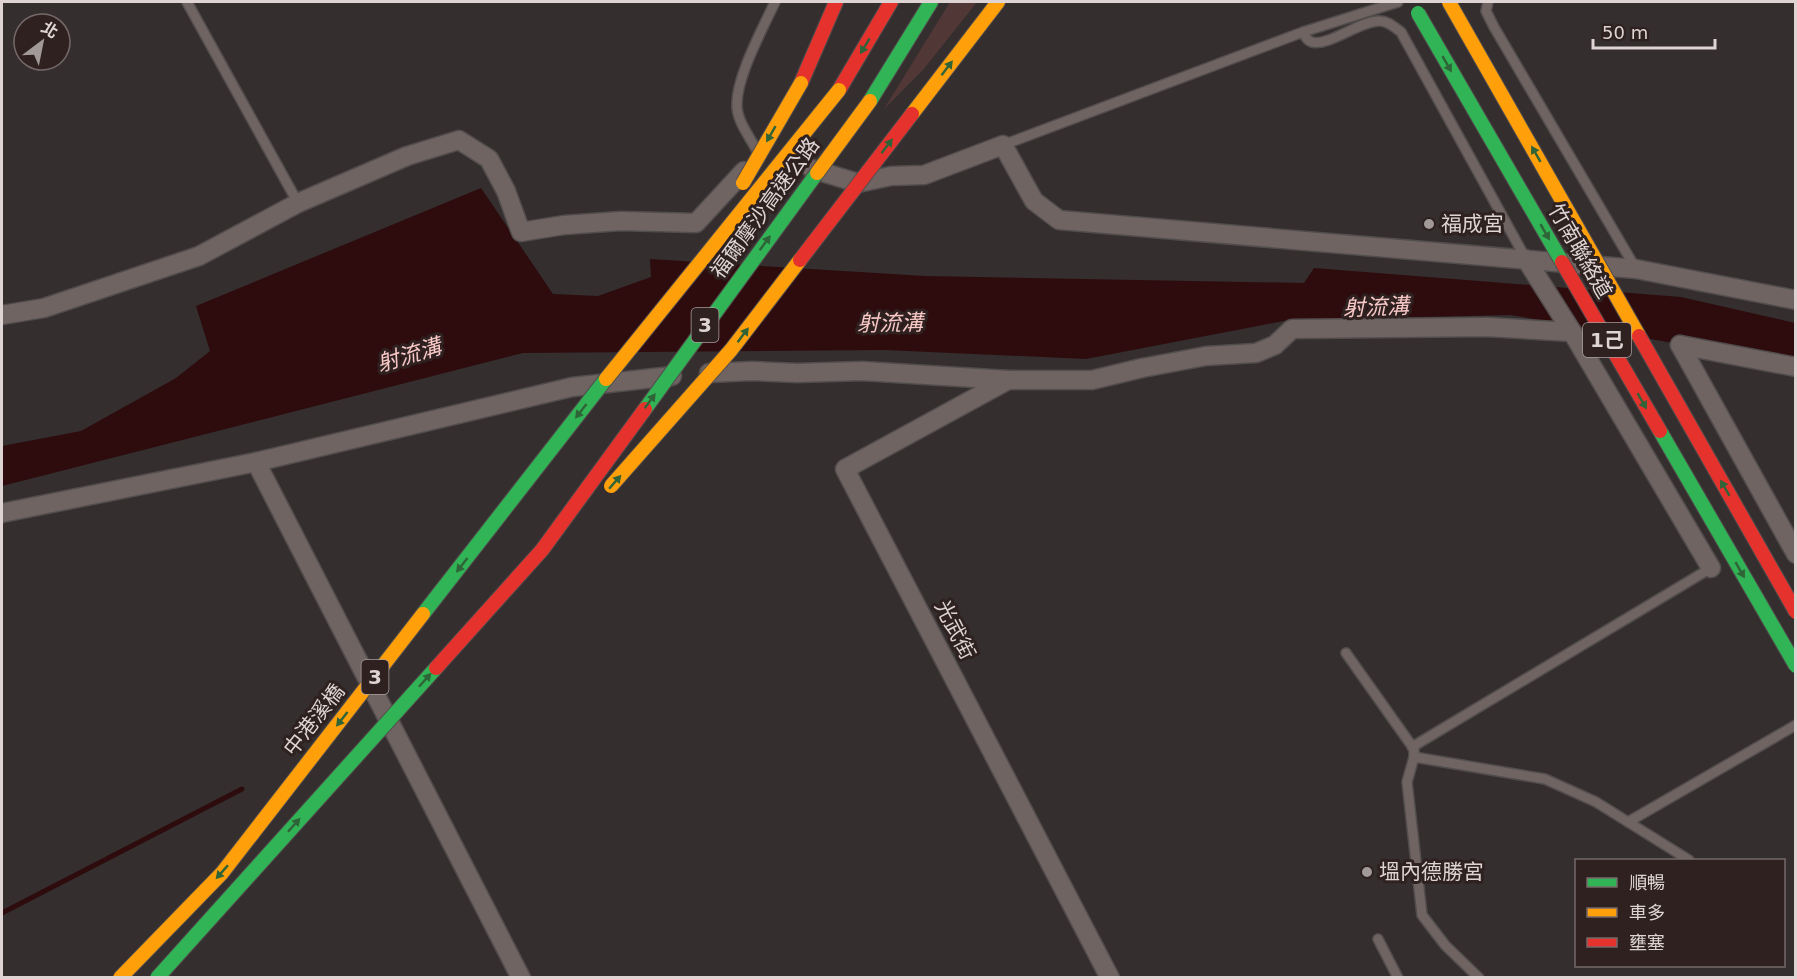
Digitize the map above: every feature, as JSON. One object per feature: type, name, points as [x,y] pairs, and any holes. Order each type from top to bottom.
[{"type":"main road","points":[[617,365],[748,174],[801,83],[836,2]]},
{"type":"main road","name":"福爾摩沙高速公路","points":[[617,365],[839,90],[891,2]]},
{"type":"main road","name":"福爾摩沙高速公路","points":[[542,550],[870,101],[931,2]]},
{"type":"main road","points":[[603,496],[731,350],[998,2]]},
{"type":"main road","name":"竹南聯絡道","points":[[1449,2],[1796,612]]},
{"type":"main road","name":"竹南聯絡道","points":[[1418,13],[1796,666]]},
{"type":"main road","name":"中港溪橋","points":[[120,978],[222,873],[617,365]]},
{"type":"main road","points":[[542,550],[579,521]]},
{"type":"main road","name":"3","points":[[157,978],[542,550]]},
{"type":"street","points":[[2,315],[44,308],[199,256],[298,204],[407,156],[459,140],[489,159],[506,191],[521,232],[564,225],[621,221],[696,223],[759,153],[858,183],[891,176],[924,175],[1003,145],[1034,201],[1059,220],[1636,269],[1796,300]]},
{"type":"street","points":[[1526,259],[1572,332],[1711,568]]},
{"type":"street","points":[[2,513],[256,462],[572,387],[648,378],[752,370],[797,373],[862,371],[1008,380],[1092,380],[1206,356],[1256,353],[1275,345],[1292,329],[1487,327],[1572,332]]},
{"type":"street","points":[[1796,367],[1680,345],[1796,554]]},
{"type":"street","name":"光武街","points":[[1008,380],[845,469],[1110,978]]},
{"type":"street","points":[[256,462],[521,978]]},
{"type":"lane","points":[[187,2],[298,204]]},
{"type":"lane","points":[[759,153],[744,128],[737,108],[738,85],[775,2]]},
{"type":"lane","points":[[1003,145],[1303,32],[1398,2]]},
{"type":"lane","points":[[1488,2],[1486,11],[1494,27],[1636,269]]},
{"type":"lane","points":[[1303,32],[1308,40],[1321,43],[1379,21],[1390,23],[1401,32],[1526,259]]},
{"type":"lane","points":[[1412,747],[1711,568]]},
{"type":"lane","points":[[1346,653],[1412,747],[1414,757],[1407,782],[1422,915],[1445,945],[1479,978]]},
{"type":"lane","points":[[1628,822],[1796,725]]},
{"type":"lane","points":[[1414,757],[1545,779],[1596,802],[1686,859]]},
{"type":"lane","points":[[1378,939],[1398,978]]},
{"type":"shaded area","points":[[950,2],[977,2],[923,70],[884,109]]},
{"type":"water","name":"射流溝","points":[[481,188],[553,294],[598,296],[651,277],[650,259],[925,276],[1304,283],[1314,268],[1681,297],[1795,323],[1795,364],[1511,315],[1289,320],[1086,359],[885,350],[523,353],[2,486],[2,446],[81,431],[176,378],[210,351],[196,306]]},
{"type":"waterway","points":[[2,913],[242,789]]},
{"type":"traffic: fast","points":[[870,101],[931,2]]},
{"type":"traffic: fast","points":[[1418,13],[1562,262]]},
{"type":"traffic: fast","points":[[645,409],[817,173]]},
{"type":"traffic: fast","points":[[423,614],[606,379]]},
{"type":"traffic: fast","points":[[1660,431],[1796,666]]},
{"type":"traffic: fast","points":[[157,978],[436,668]]},
{"type":"traffic: slow","points":[[912,114],[998,2]]},
{"type":"traffic: slow","points":[[1449,2],[1639,336]]},
{"type":"traffic: slow","points":[[743,183],[801,83]]},
{"type":"traffic: slow","points":[[606,379],[839,90]]},
{"type":"traffic: slow","points":[[817,173],[870,101]]},
{"type":"traffic: slow","points":[[611,486],[731,350],[800,260]]},
{"type":"traffic: slow","points":[[120,978],[222,873],[423,614]]},
{"type":"traffic: jam","points":[[801,83],[836,2]]},
{"type":"traffic: jam","points":[[839,90],[891,2]]},
{"type":"traffic: jam","points":[[800,260],[912,114]]},
{"type":"traffic: jam","points":[[1562,262],[1660,431]]},
{"type":"traffic: jam","points":[[1639,336],[1796,612]]},
{"type":"traffic: jam","points":[[436,668],[542,550],[645,409]]},
{"type":"place","name":"福成宮","points":[[1429,224]]},
{"type":"place","name":"塭內德勝宮","points":[[1367,872]]}]
